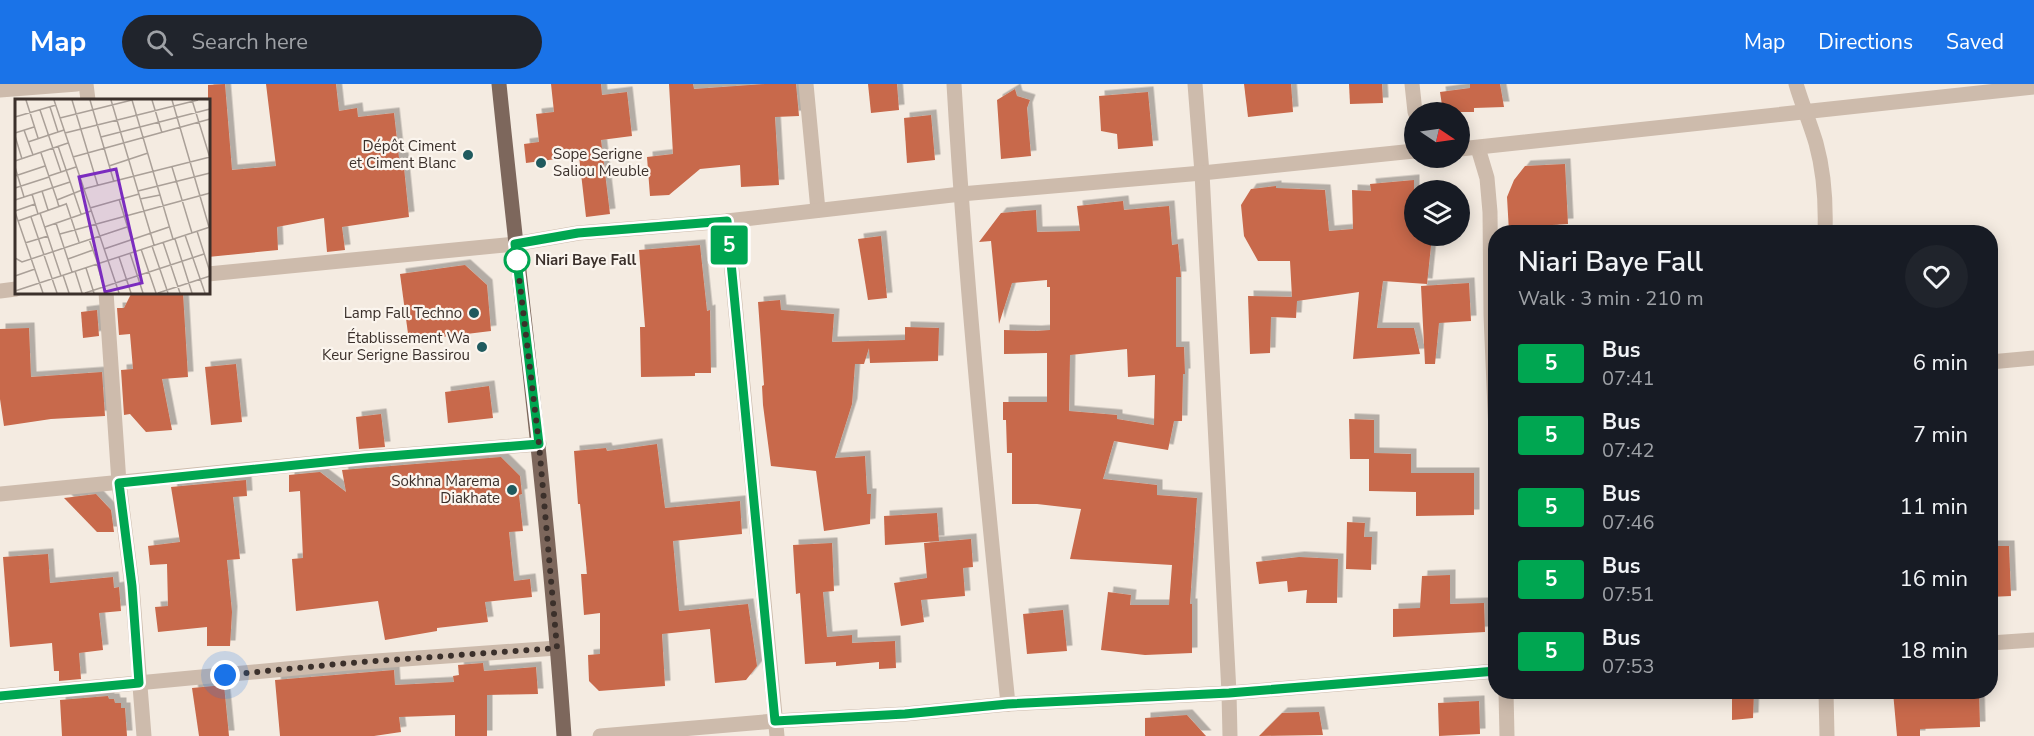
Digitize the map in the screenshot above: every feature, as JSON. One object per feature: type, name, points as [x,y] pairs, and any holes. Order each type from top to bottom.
[{"type":"main road","points":[[499,84],[539,444],[564,736]]},
{"type":"street","points":[[0,90],[77,84]]},
{"type":"street","points":[[86,84],[88,99]]},
{"type":"street","points":[[806,84],[818,210]]},
{"type":"street","points":[[954,84],[983,454],[1008,704]]},
{"type":"street","points":[[1195,84],[1202,173],[1230,736]]},
{"type":"street","points":[[1412,84],[1414,102]]},
{"type":"street","points":[[1796,84],[1816,143],[1824,181],[1825,225]]},
{"type":"street","points":[[1470,148],[2034,87]]},
{"type":"street","points":[[1479,148],[1486,178],[1490,225]]},
{"type":"street","points":[[210,274],[515,244],[578,233],[727,221],[961,194],[1202,173],[1404,152]]},
{"type":"street","points":[[727,221],[776,729]]},
{"type":"street","points":[[0,291],[15,289]]},
{"type":"street","points":[[106,294],[119,483],[132,586],[144,736]]},
{"type":"street","points":[[1998,361],[2034,358]]},
{"type":"street","points":[[0,494],[353,459],[539,444]]},
{"type":"street","points":[[1998,642],[2034,640]]},
{"type":"street","points":[[0,696],[349,663],[557,648]]},
{"type":"street","points":[[600,736],[776,729],[1008,704],[1229,693],[1488,672]]},
{"type":"street","points":[[1506,699],[1507,736]]},
{"type":"street","points":[[1826,699],[1827,736]]},
{"type":"building","points":[[225,84],[232,170],[276,166],[266,84],[336,84],[339,111],[357,108],[358,117],[394,113],[399,158],[403,158],[409,217],[342,227],[345,250],[327,252],[324,218],[277,227],[278,250],[210,257],[210,99],[208,99],[208,85]]},
{"type":"building","points":[[551,84],[601,84],[602,95],[627,92],[632,136],[601,140],[610,214],[586,217],[579,156],[526,163],[524,144],[539,142],[536,114],[554,112]]},
{"type":"building","points":[[669,84],[693,84],[694,89],[796,84],[799,116],[775,117],[779,185],[741,187],[740,165],[700,169],[669,195],[650,196],[647,157],[673,154]]},
{"type":"building","points":[[868,84],[897,84],[899,110],[871,113]]},
{"type":"building","points":[[1244,84],[1291,84],[1293,112],[1248,117]]},
{"type":"building","points":[[1349,84],[1382,84],[1383,103],[1350,104]]},
{"type":"building","points":[[1470,84],[1500,84],[1504,107],[1474,108],[1474,112],[1470,112],[1470,102],[1442,102],[1440,92],[1470,88]]},
{"type":"building","points":[[1015,89],[1017,96],[1030,100],[1027,108],[1031,156],[1001,159],[997,100]]},
{"type":"building","points":[[1148,92],[1153,146],[1118,149],[1117,134],[1101,131],[1099,96]]},
{"type":"building","points":[[931,115],[935,160],[907,163],[904,118]]},
{"type":"building","points":[[1565,164],[1568,224],[1509,225],[1507,197],[1514,180],[1525,166]]},
{"type":"building","points":[[1404,181],[1404,246],[1431,246],[1427,284],[1383,281],[1377,328],[1414,328],[1420,354],[1353,359],[1359,292],[1297,301],[1296,318],[1271,317],[1270,353],[1250,354],[1248,296],[1292,297],[1290,261],[1258,261],[1244,236],[1241,205],[1251,189],[1276,186],[1276,188],[1325,190],[1329,231],[1353,229],[1352,190],[1371,191],[1370,184]]},
{"type":"building","points":[[1123,201],[1124,210],[1169,206],[1172,245],[1178,244],[1181,277],[1176,277],[1176,347],[1184,347],[1182,421],[1174,421],[1168,450],[1114,441],[1103,479],[1157,485],[1157,495],[1197,498],[1190,604],[1192,604],[1192,653],[1145,655],[1101,650],[1108,592],[1131,595],[1130,605],[1169,605],[1172,565],[1070,559],[1081,509],[1037,504],[1012,504],[1012,453],[1007,453],[1003,402],[1047,402],[1047,353],[1004,354],[1004,330],[1050,330],[1050,287],[1047,287],[1047,280],[1012,283],[999,324],[991,241],[979,242],[1001,213],[1036,210],[1037,232],[1080,231],[1077,206]],"holes":[[[1127,349],[1128,377],[1155,375],[1154,425],[1117,419],[1117,415],[1069,411],[1070,355]]]},
{"type":"building","points":[[881,236],[887,298],[868,300],[858,239]]},
{"type":"building","points":[[700,245],[707,311],[710,310],[711,373],[695,373],[695,376],[641,377],[640,327],[645,327],[639,250]]},
{"type":"building","points":[[465,265],[487,285],[491,331],[409,341],[400,274]]},
{"type":"building","points":[[1469,283],[1471,321],[1439,323],[1435,364],[1425,364],[1421,286]]},
{"type":"building","points":[[131,294],[183,294],[188,377],[162,379],[172,430],[146,432],[130,414],[124,415],[121,370],[133,369],[130,334],[119,335],[117,308],[124,308]]},
{"type":"building","points":[[780,300],[781,310],[834,314],[832,342],[905,340],[905,327],[939,328],[938,361],[870,363],[869,348],[864,364],[855,364],[852,404],[835,458],[865,456],[867,494],[871,494],[870,524],[824,531],[816,471],[771,466],[763,405],[762,386],[764,385],[758,302]]},
{"type":"building","points":[[97,310],[99,336],[83,338],[81,312]]},
{"type":"building","points":[[29,328],[31,377],[102,372],[105,416],[51,419],[4,426],[0,399],[0,329]]},
{"type":"building","points":[[236,364],[242,422],[211,425],[205,367]]},
{"type":"building","points":[[489,386],[493,418],[448,423],[445,392]]},
{"type":"building","points":[[381,414],[385,447],[359,449],[356,417]]},
{"type":"building","points":[[1349,419],[1374,420],[1374,453],[1411,454],[1411,473],[1474,473],[1474,515],[1416,516],[1416,492],[1369,491],[1369,459],[1350,459]]},
{"type":"building","points":[[657,444],[665,508],[740,501],[742,534],[673,541],[679,611],[748,604],[757,666],[746,680],[715,683],[710,629],[662,634],[665,686],[599,691],[589,681],[588,655],[600,654],[600,613],[584,615],[581,574],[587,574],[574,451],[606,448],[607,451]]},
{"type":"building","points":[[501,457],[520,476],[522,494],[519,495],[523,531],[509,532],[514,581],[530,579],[532,597],[485,602],[488,622],[437,628],[437,631],[385,640],[378,601],[296,611],[292,559],[303,558],[300,491],[289,492],[289,475],[320,472],[346,492],[342,470]]},
{"type":"building","points":[[246,480],[247,496],[233,497],[240,559],[227,560],[232,612],[230,646],[207,646],[207,627],[158,632],[155,607],[168,606],[167,564],[150,565],[148,546],[180,542],[171,487]]},
{"type":"building","points":[[96,494],[111,510],[114,532],[97,532],[64,498]]},
{"type":"building","points":[[937,513],[939,541],[885,545],[884,516]]},
{"type":"building","points":[[1347,522],[1365,523],[1364,537],[1372,537],[1371,570],[1346,569]]},
{"type":"building","points":[[971,539],[973,567],[963,568],[965,596],[921,600],[924,622],[901,626],[894,583],[927,578],[924,543]]},
{"type":"building","points":[[832,543],[834,591],[823,592],[827,637],[852,635],[852,643],[895,641],[896,668],[879,669],[879,662],[836,666],[836,662],[805,664],[800,593],[796,594],[793,545]]},
{"type":"building","points":[[1998,546],[2009,546],[2011,596],[1998,597]]},
{"type":"building","points":[[48,554],[50,583],[113,577],[114,588],[119,587],[121,611],[99,613],[103,650],[79,653],[81,679],[59,681],[59,671],[54,671],[52,643],[10,647],[3,557]]},
{"type":"building","points":[[1299,557],[1338,559],[1337,603],[1306,603],[1307,590],[1288,592],[1287,581],[1259,584],[1256,562]]},
{"type":"building","points":[[1450,575],[1450,604],[1484,603],[1485,632],[1393,637],[1393,609],[1420,608],[1422,576]]},
{"type":"building","points":[[1063,610],[1067,651],[1027,654],[1023,614]]},
{"type":"building","points":[[483,663],[484,671],[536,667],[538,694],[487,695],[487,736],[455,736],[455,715],[399,717],[401,732],[374,736],[280,736],[275,680],[394,670],[395,685],[454,682],[453,676],[459,675],[458,665]]},
{"type":"building","points":[[224,685],[229,736],[199,736],[192,688]]},
{"type":"building","points":[[108,696],[109,699],[114,699],[115,703],[121,703],[121,708],[125,708],[127,736],[62,736],[60,700]]},
{"type":"building","points":[[1732,699],[1754,699],[1753,718],[1732,720]]},
{"type":"building","points":[[1894,699],[1979,699],[1980,727],[1920,729],[1920,736],[1897,736]]},
{"type":"building","points":[[1479,701],[1480,734],[1439,736],[1438,703]]},
{"type":"building","points":[[1319,712],[1323,735],[1259,736],[1282,713]]},
{"type":"building","points":[[1187,715],[1206,736],[1145,736],[1145,718]]},
{"type":"bus line","name":"5","points":[[0,696],[139,683],[132,586],[119,483],[365,458],[539,444],[515,244],[578,233],[727,221],[775,721],[905,714],[1008,704],[1229,693],[1488,672]]},
{"type":"place","name":"Dépôt Ciment et Ciment Blanc","points":[[468,155]]},
{"type":"place","name":"Sope Serigne Saliou Meuble","points":[[541,163]]},
{"type":"place","name":"Niari Baye Fall","points":[[517,260]]},
{"type":"place","name":"Lamp Fall Techno","points":[[474,313]]},
{"type":"place","name":"Établissement Wa Keur Serigne Bassirou","points":[[482,347]]},
{"type":"place","name":"Sokhna Marema Diakhate","points":[[512,490]]},
{"type":"route","points":[[225,675],[458,654],[557,648],[539,444],[517,260]]}]
